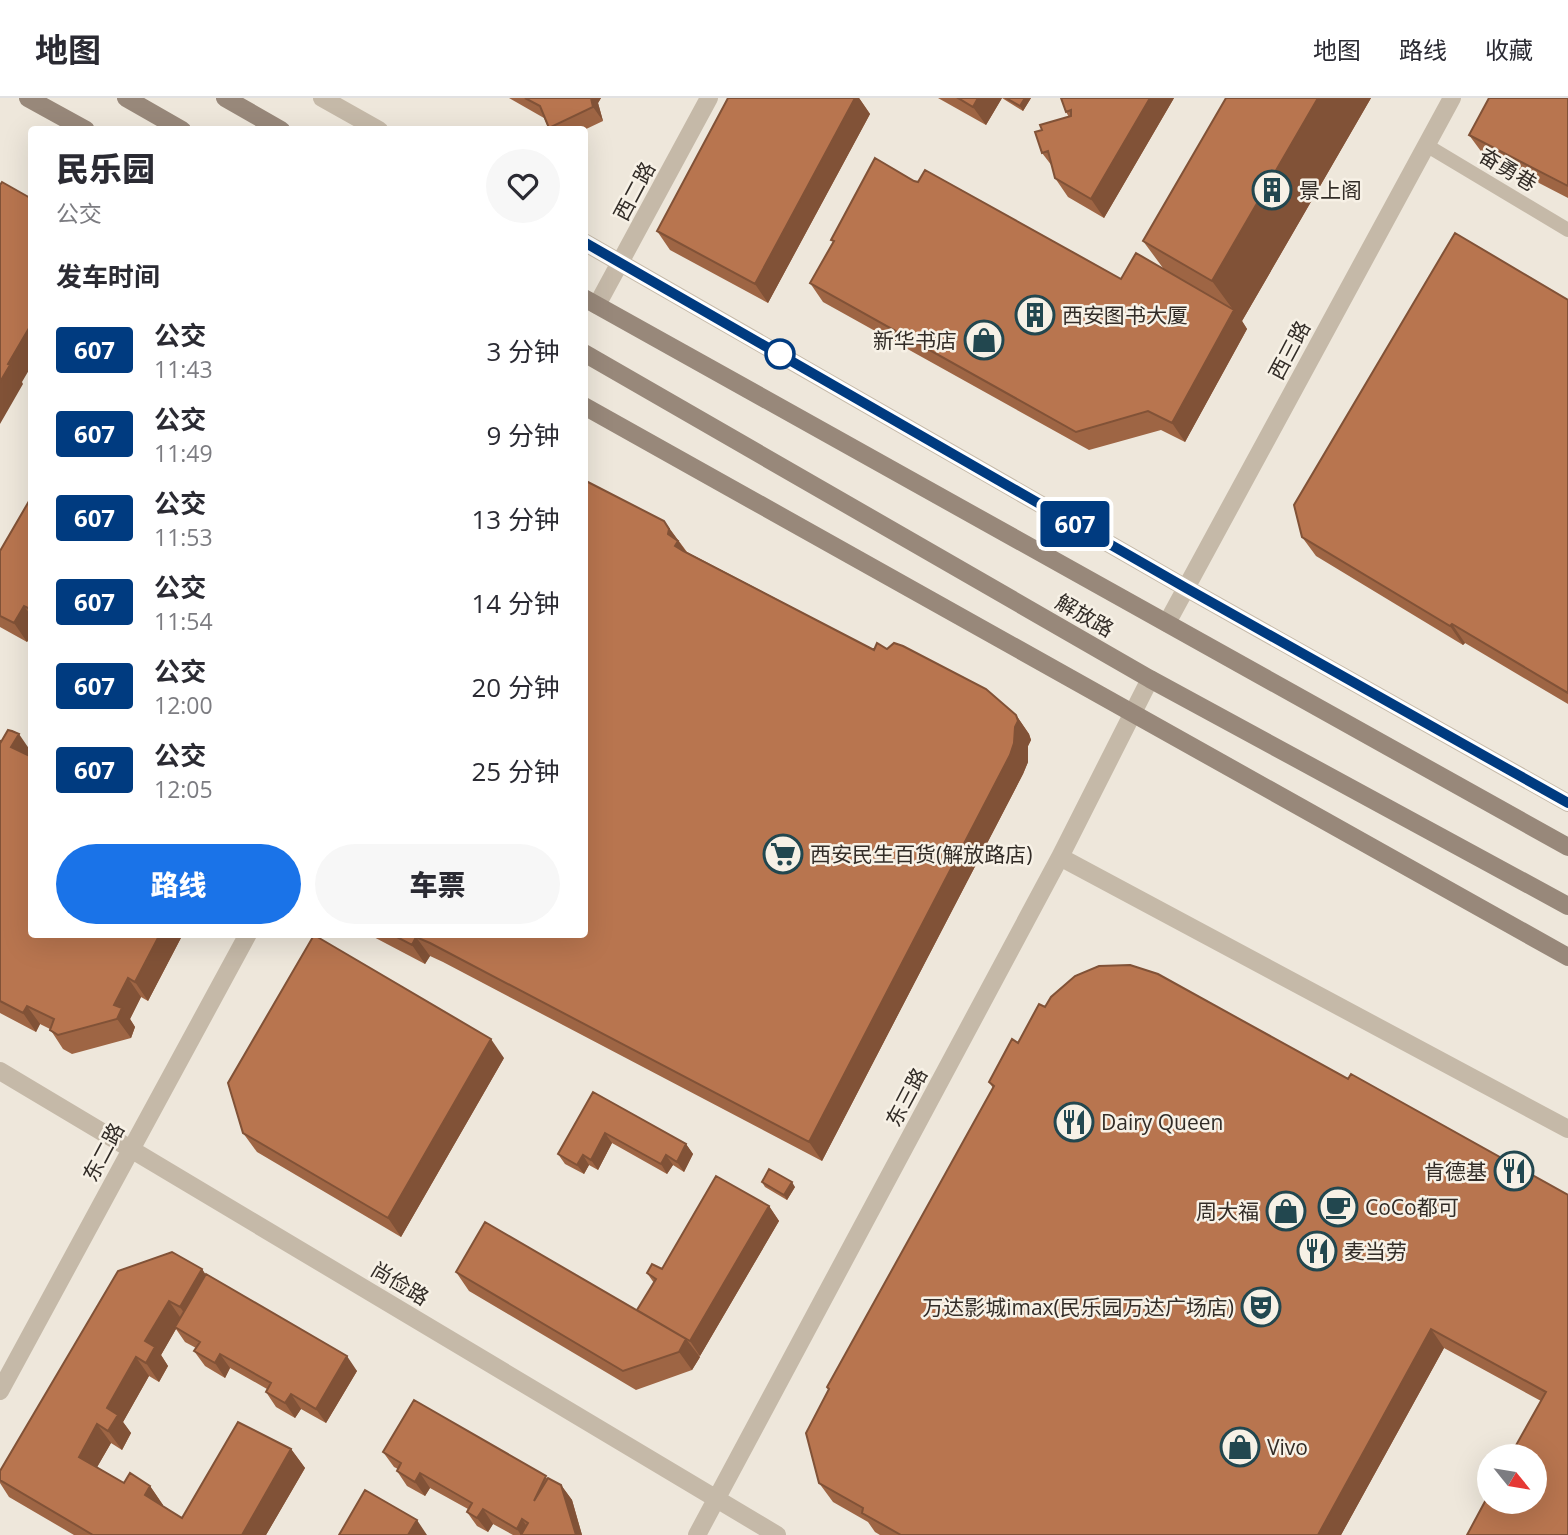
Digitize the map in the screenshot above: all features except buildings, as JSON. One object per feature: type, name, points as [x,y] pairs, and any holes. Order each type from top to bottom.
[{"type":"main road","points":[[28,98],[79,126]]},
{"type":"main road","points":[[126,98],[175,126]]},
{"type":"main road","points":[[225,98],[274,126]]},
{"type":"main road","name":"解放路","points":[[591,301],[1568,847]]},
{"type":"main road","name":"解放路","points":[[588,355],[1150,679],[1568,906]]},
{"type":"main road","points":[[588,408],[1568,957]]},
{"type":"street","points":[[322,98],[372,126]]},
{"type":"street","name":"西二路","points":[[591,301],[622,262],[709,98]]},
{"type":"street","name":"西三路","points":[[1167,623],[1452,98]]},
{"type":"street","points":[[588,244],[1186,588],[1568,803]]},
{"type":"street","name":"东三路","points":[[697,1535],[1060,857],[1150,679]]},
{"type":"street","points":[[1060,857],[1568,1129]]},
{"type":"street","name":"东二路","points":[[0,1391],[245,938]]},
{"type":"street","name":"尚俭路","points":[[0,1071],[777,1535]]},
{"type":"lane","name":"奋勇巷","points":[[1426,145],[1568,230]]},
{"type":"bus line","name":"607","points":[[588,244],[1186,588],[1568,803]]},
{"type":"place","name":"景上阁","points":[[1272,190]]},
{"type":"place","name":"西安图书大厦","points":[[1035,315]]},
{"type":"place","name":"新华书店","points":[[984,340]]},
{"type":"place","name":"西安民生百货(解放路店)","points":[[783,854]]},
{"type":"place","name":"Dairy Queen","points":[[1074,1122]]},
{"type":"place","name":"肯德基","points":[[1514,1171]]},
{"type":"place","name":"CoCo都可","points":[[1338,1207]]},
{"type":"place","name":"周大福","points":[[1286,1211]]},
{"type":"place","name":"麦当劳","points":[[1317,1251]]},
{"type":"place","name":"万达影城imax(民乐园万达广场店)","points":[[1261,1307]]},
{"type":"place","name":"Vivo","points":[[1240,1447]]}]
